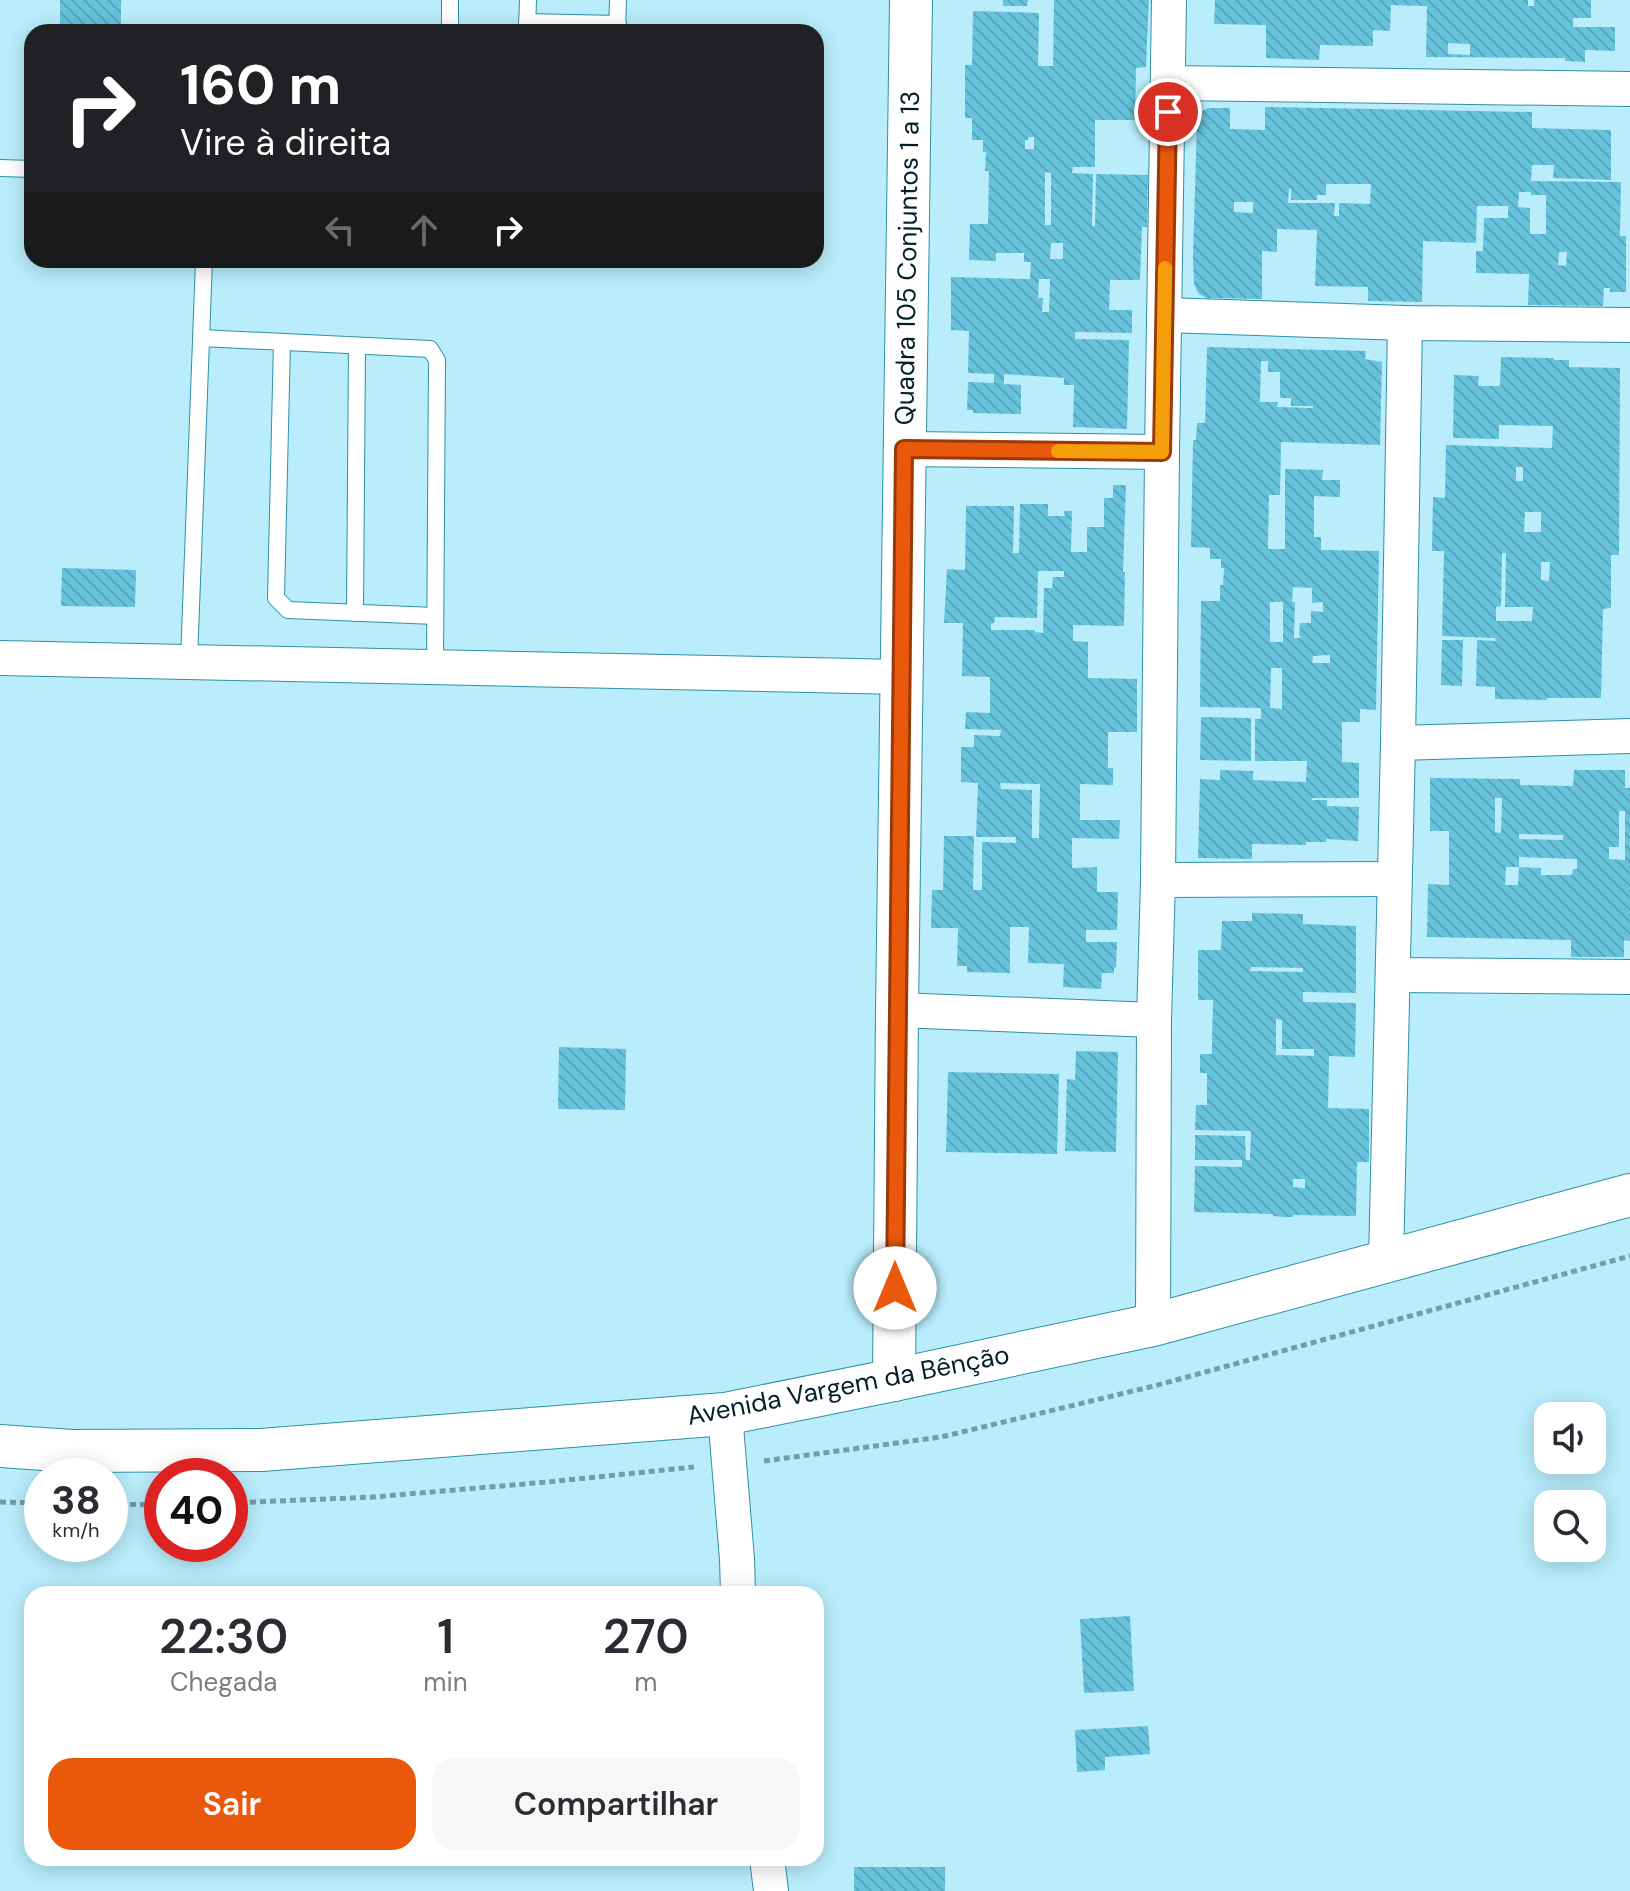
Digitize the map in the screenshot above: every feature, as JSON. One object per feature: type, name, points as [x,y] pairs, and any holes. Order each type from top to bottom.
[{"type":"street","name":"Quadra 105 Conjuntos 1 a 13","points":[[894,1380],[911,0]]},
{"type":"street","points":[[1153,1325],[1154,1020],[1169,0]]},
{"type":"street","points":[[1169,83],[1630,89]]},
{"type":"street","points":[[1164,315],[1405,323],[1630,325]]},
{"type":"street","points":[[1386,1261],[1405,323]]},
{"type":"street","points":[[904,449],[1162,452]]},
{"type":"street","points":[[0,658],[902,677]]},
{"type":"street","points":[[1398,743],[1630,736]]},
{"type":"street","points":[[1158,880],[1394,879]]},
{"type":"street","points":[[1393,975],[1630,977]]},
{"type":"street","points":[[897,1010],[1154,1020]]},
{"type":"street","name":"Avenida Vargem da Bênção","points":[[0,1446],[71,1451],[261,1450],[725,1414],[1153,1325],[1630,1195]]},
{"type":"street","points":[[725,1414],[738,1586]]},
{"type":"street","points":[[768,1866],[771,1891]]},
{"type":"lane","points":[[450,0],[450,24]]},
{"type":"lane","points":[[527,24],[528,0]]},
{"type":"lane","points":[[618,0],[618,24]]},
{"type":"lane","points":[[0,168],[24,169]]},
{"type":"lane","points":[[189,661],[204,268]]},
{"type":"lane","points":[[201,338],[430,349],[437,360],[435,666]]},
{"type":"lane","points":[[282,342],[276,598],[288,610],[435,616]]},
{"type":"lane","points":[[355,613],[357,346]]},
{"type":"path","points":[[0,1502],[24,1503]]},
{"type":"building","points":[[60,0],[121,0],[121,24],[60,24]]},
{"type":"building","points":[[1003,0],[1028,0],[1027,6],[1003,6]]},
{"type":"building","points":[[1054,0],[1149,0],[1146,67],[1136,68],[1135,120],[1095,120],[1095,167],[1073,167],[1072,173],[1093,174],[1092,226],[1095,226],[1096,174],[1148,175],[1147,227],[1142,227],[1140,280],[1110,280],[1109,310],[1132,310],[1132,333],[1075,332],[1075,339],[1129,340],[1127,429],[1073,427],[1074,385],[1064,385],[1064,378],[1004,374],[1004,384],[1021,385],[1021,414],[973,413],[973,410],[967,410],[968,382],[994,383],[994,374],[968,373],[969,331],[951,330],[951,277],[1030,279],[1031,262],[1024,262],[1024,253],[996,253],[996,261],[969,260],[970,224],[988,224],[989,171],[985,171],[983,140],[972,140],[972,118],[965,118],[965,65],[972,65],[973,11],[1039,13],[1038,66],[1053,66]],"holes":[[[1034,137],[1034,149],[1025,149],[1025,140]],[[1045,172],[1051,173],[1051,225],[1045,225]],[[1051,243],[1063,243],[1063,259],[1050,259]],[[1039,279],[1050,279],[1049,312],[1042,312],[1043,298],[1038,298]]]},
{"type":"building","points":[[1215,0],[1528,0],[1528,6],[1534,6],[1534,0],[1591,0],[1591,18],[1573,18],[1573,27],[1615,27],[1615,51],[1585,50],[1585,62],[1565,61],[1565,58],[1426,57],[1427,6],[1391,5],[1390,31],[1373,30],[1373,46],[1320,45],[1319,60],[1266,58],[1266,25],[1214,24]],"holes":[[[1448,43],[1470,44],[1470,55],[1448,54]]]},
{"type":"building","points":[[1265,107],[1532,112],[1532,128],[1611,130],[1611,180],[1553,178],[1554,165],[1532,165],[1531,181],[1621,182],[1620,236],[1626,236],[1626,292],[1610,292],[1610,288],[1604,288],[1603,306],[1528,305],[1529,274],[1476,273],[1476,251],[1483,251],[1484,218],[1508,218],[1508,206],[1477,206],[1476,243],[1423,241],[1422,302],[1368,301],[1368,287],[1315,286],[1317,230],[1277,229],[1277,252],[1262,251],[1262,299],[1206,298],[1198,293],[1194,284],[1197,120],[1202,111],[1209,108],[1230,108],[1230,129],[1265,130]],"holes":[[[1326,184],[1371,184],[1370,204],[1339,203],[1339,216],[1334,216],[1335,203],[1288,203],[1291,188],[1291,200],[1317,200],[1317,195],[1326,195]],[[1519,192],[1546,195],[1546,234],[1530,234],[1530,208],[1518,207]],[[1234,202],[1253,202],[1253,213],[1234,212]],[[1559,252],[1567,252],[1566,266],[1558,265]]]},
{"type":"building","points":[[1207,347],[1366,351],[1365,359],[1382,362],[1380,445],[1281,442],[1280,495],[1269,495],[1268,549],[1285,549],[1285,469],[1323,470],[1322,480],[1340,480],[1340,497],[1314,496],[1314,537],[1321,537],[1321,550],[1379,551],[1376,710],[1360,709],[1360,722],[1342,722],[1342,762],[1359,763],[1359,798],[1312,798],[1327,800],[1327,806],[1359,807],[1358,841],[1326,839],[1326,842],[1306,842],[1306,845],[1252,844],[1252,859],[1198,858],[1200,779],[1220,780],[1220,770],[1253,771],[1253,780],[1306,782],[1307,761],[1255,761],[1255,719],[1261,719],[1261,708],[1200,707],[1201,601],[1220,601],[1224,568],[1221,568],[1221,559],[1210,559],[1210,548],[1191,547],[1193,440],[1196,440],[1197,423],[1205,423]],"holes":[[[1261,361],[1268,361],[1268,372],[1280,372],[1280,398],[1291,398],[1291,406],[1313,408],[1277,407],[1278,402],[1260,402]],[[1293,587],[1312,588],[1312,603],[1323,602],[1323,612],[1311,611],[1311,623],[1300,623],[1300,638],[1294,638],[1295,602],[1292,602]],[[1270,602],[1283,602],[1283,642],[1270,642]],[[1330,655],[1330,663],[1312,663],[1313,656]],[[1271,668],[1282,668],[1282,709],[1270,708]]]},
{"type":"building","points":[[1501,357],[1554,358],[1569,360],[1569,367],[1620,368],[1619,555],[1611,555],[1611,608],[1603,609],[1601,698],[1495,699],[1495,687],[1476,686],[1477,640],[1496,641],[1495,638],[1442,636],[1444,551],[1432,551],[1433,497],[1445,498],[1446,445],[1552,448],[1553,426],[1499,425],[1499,439],[1453,438],[1454,375],[1479,376],[1478,386],[1500,386]],"holes":[[[1516,467],[1523,467],[1523,481],[1516,481]],[[1525,512],[1541,512],[1541,532],[1524,532]],[[1502,553],[1506,553],[1505,607],[1533,607],[1532,621],[1496,621],[1496,607],[1501,606]],[[1541,562],[1550,562],[1549,581],[1541,580]]]},
{"type":"building","points":[[1113,485],[1126,485],[1124,626],[1073,625],[1073,641],[1088,642],[1088,678],[1137,679],[1137,732],[1108,732],[1108,768],[1113,768],[1113,785],[1080,784],[1080,820],[1120,820],[1119,839],[1072,838],[1072,868],[1097,867],[1097,892],[1118,892],[1117,930],[1086,930],[1086,942],[1117,942],[1116,968],[1114,973],[1102,973],[1101,989],[1063,987],[1064,964],[1028,963],[1029,927],[1010,927],[1010,973],[967,972],[967,966],[957,966],[958,928],[931,928],[932,890],[943,890],[944,836],[974,836],[973,890],[982,890],[982,842],[1016,843],[1016,837],[976,837],[978,783],[961,782],[961,747],[974,747],[974,735],[1000,736],[1001,730],[965,729],[966,712],[990,713],[990,677],[962,676],[963,623],[944,623],[947,569],[965,570],[966,506],[1014,506],[1013,553],[1019,553],[1020,504],[1048,504],[1048,516],[1065,516],[1064,511],[1072,511],[1071,552],[1087,552],[1087,527],[1104,527],[1104,498],[1113,498]],"holes":[[[1038,571],[1064,571],[1064,577],[1053,577],[1052,588],[1044,588],[1043,633],[1035,630],[991,630],[995,617],[1037,618]],[[1000,783],[1040,784],[1039,838],[1032,838],[1032,790],[1001,789]]]},
{"type":"building","points":[[62,568],[136,570],[135,607],[61,606]]},
{"type":"building","points":[[1442,640],[1463,640],[1462,686],[1441,685]]},
{"type":"building","points":[[1201,717],[1251,718],[1251,761],[1200,760]]},
{"type":"building","points":[[1574,770],[1625,770],[1625,788],[1630,788],[1630,941],[1624,940],[1624,957],[1571,957],[1571,940],[1427,937],[1428,884],[1449,885],[1449,831],[1430,831],[1430,778],[1520,779],[1520,785],[1573,786]],"holes":[[[1495,798],[1502,798],[1501,833],[1495,832]],[[1619,811],[1625,811],[1625,860],[1609,859],[1609,847],[1619,847]],[[1519,834],[1563,835],[1563,840],[1519,839]],[[1519,857],[1577,859],[1577,869],[1573,869],[1572,875],[1541,875],[1541,868],[1519,867]],[[1506,867],[1519,867],[1518,885],[1505,885]]]},
{"type":"building","points":[[1252,913],[1303,914],[1303,924],[1356,926],[1356,993],[1303,992],[1303,1002],[1356,1003],[1355,1057],[1329,1056],[1328,1108],[1369,1109],[1369,1162],[1357,1162],[1356,1216],[1284,1217],[1194,1212],[1195,1166],[1242,1167],[1242,1160],[1195,1160],[1195,1135],[1245,1136],[1246,1160],[1250,1160],[1251,1131],[1195,1130],[1196,1105],[1207,1105],[1207,1073],[1200,1073],[1200,1054],[1212,1054],[1213,1000],[1198,1000],[1198,950],[1221,950],[1222,921],[1252,921]],"holes":[[[1251,967],[1303,968],[1303,972],[1250,971]],[[1276,1019],[1282,1020],[1282,1049],[1314,1049],[1314,1056],[1276,1055]],[[1293,1179],[1305,1179],[1305,1188],[1293,1187]]]},
{"type":"building","points":[[559,1047],[626,1049],[625,1110],[558,1109]]},
{"type":"building","points":[[1076,1051],[1118,1052],[1116,1152],[1065,1151],[1067,1079],[1075,1080]]},
{"type":"building","points":[[948,1072],[1059,1074],[1057,1154],[946,1152]]},
{"type":"building","points":[[1130,1616],[1134,1691],[1084,1693],[1080,1619]]},
{"type":"building","points":[[1148,1726],[1150,1754],[1105,1757],[1105,1770],[1077,1772],[1075,1730]]},
{"type":"building","points":[[854,1867],[945,1867],[945,1891],[854,1891]]},
{"type":"slow traffic","points":[[1058,451],[1162,452],[1165,268]]},
{"type":"route","points":[[895,1288],[904,449],[1162,452],[1168,112]]}]
